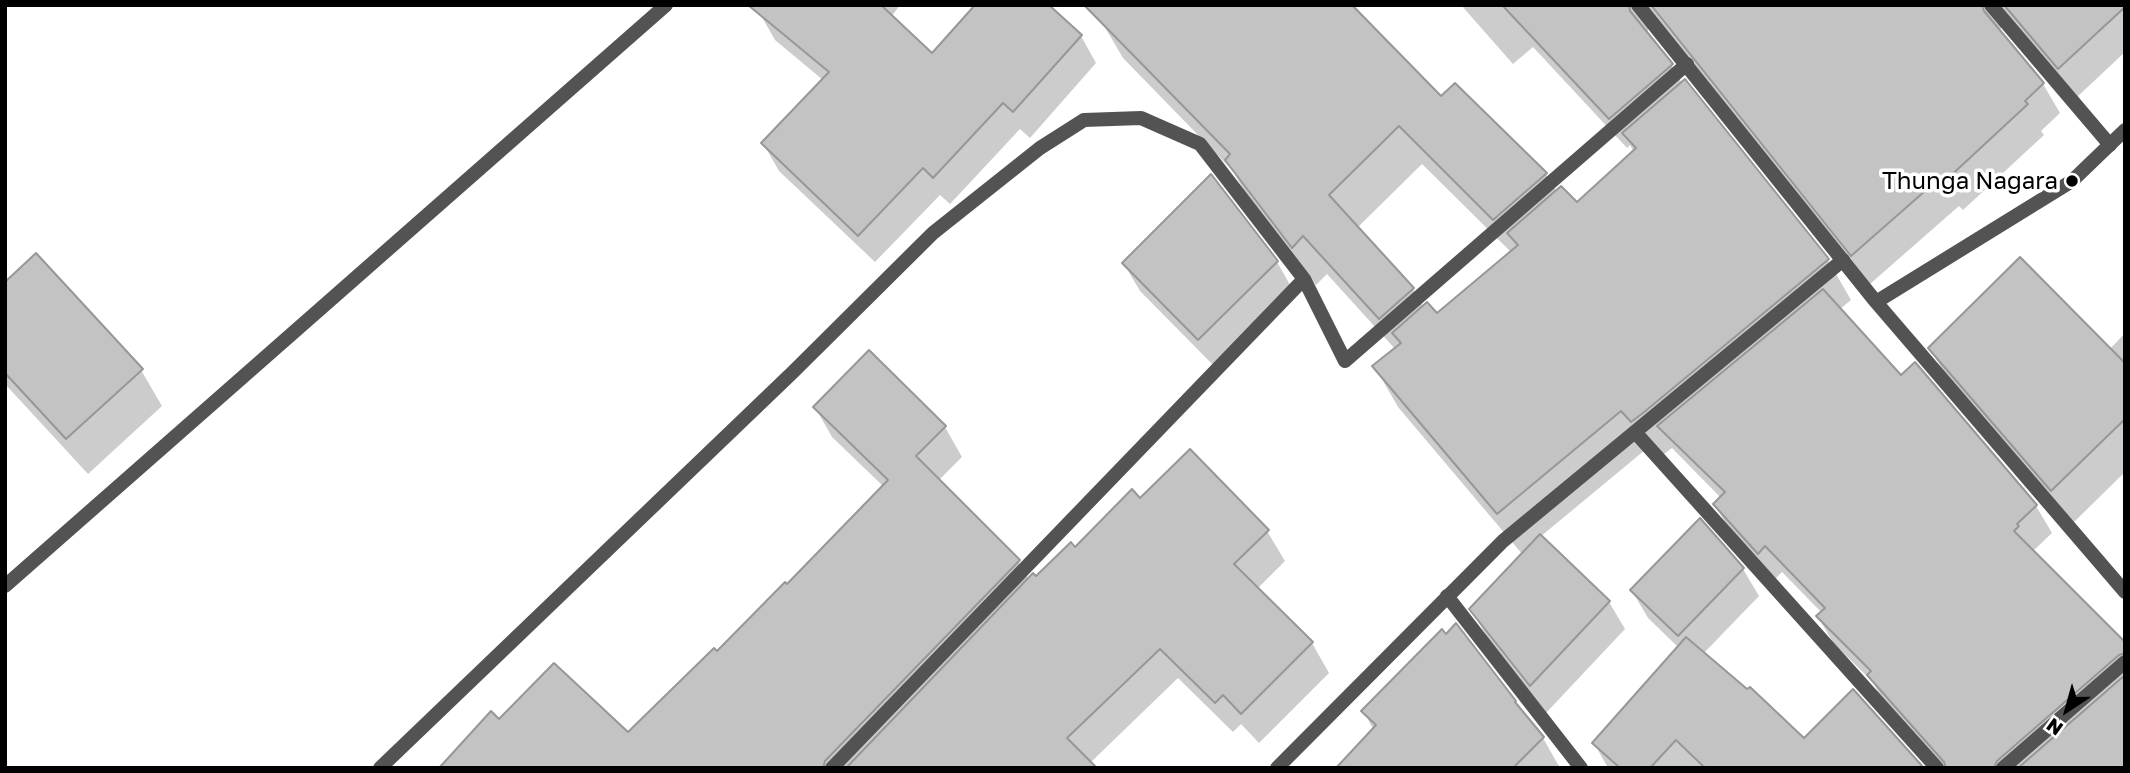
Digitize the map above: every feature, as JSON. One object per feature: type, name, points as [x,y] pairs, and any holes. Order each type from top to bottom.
[{"type":"street","points":[[5,586],[666,5]]},
{"type":"street","points":[[1638,5],[1876,302],[2125,593]]},
{"type":"street","points":[[1991,5],[2110,145]]},
{"type":"street","points":[[380,768],[793,372],[933,233],[1040,148],[1084,120],[1141,118],[1200,144],[1304,279],[1345,361],[1687,64]]},
{"type":"street","points":[[1876,302],[2072,181],[2125,130]]},
{"type":"street","points":[[1277,768],[1503,541],[1843,260]]},
{"type":"street","points":[[832,768],[1304,279]]},
{"type":"street","points":[[1636,432],[1937,768]]},
{"type":"street","points":[[1447,596],[1581,768]]},
{"type":"street","points":[[2003,768],[2125,662]]},
{"type":"building","points":[[748,5],[881,5],[932,53],[975,5],[1049,5],[1082,35],[1013,112],[1003,103],[933,178],[923,168],[858,236],[761,143],[829,72]]},
{"type":"building","points":[[1084,5],[1352,5],[1441,96],[1455,83],[1547,173],[1493,220],[1399,126],[1329,195],[1414,288],[1379,319],[1303,236],[1292,248],[1225,160],[1230,154]]},
{"type":"building","points":[[1502,5],[1629,5],[1630,11],[1673,64],[1609,119]]},
{"type":"building","points":[[1651,5],[1982,5],[1984,11],[2044,83],[2025,101],[2028,104],[1945,181],[1941,177],[1851,256]]},
{"type":"building","points":[[2004,5],[2125,5],[2125,7],[2058,69]]},
{"type":"building","points":[[1685,79],[1829,259],[1643,413],[1631,422],[1621,411],[1497,514],[1372,366],[1401,343],[1392,333],[1427,302],[1437,313],[1518,245],[1507,233],[1561,186],[1577,202],[1636,148],[1622,133]]},
{"type":"building","points":[[1211,174],[1278,261],[1198,340],[1122,263]]},
{"type":"building","points":[[36,253],[143,369],[66,439],[5,373],[5,282]]},
{"type":"building","points":[[2020,257],[2125,363],[2125,419],[2051,491],[1928,348]]},
{"type":"building","points":[[1823,289],[1901,375],[1915,362],[2037,505],[2017,524],[2019,526],[2014,531],[2125,642],[2125,653],[2119,655],[1997,761],[1994,768],[1946,768],[1944,762],[1867,675],[1871,671],[1816,616],[1825,608],[1765,546],[1758,554],[1713,504],[1725,492],[1657,426]]},
{"type":"building","points":[[869,350],[946,426],[916,456],[1020,560],[825,761],[823,768],[439,768],[491,711],[499,719],[554,663],[628,732],[714,648],[717,651],[785,582],[787,584],[888,480],[813,407]]},
{"type":"building","points":[[1190,449],[1269,530],[1234,564],[1313,642],[1241,714],[1223,695],[1215,703],[1160,649],[1067,738],[1097,768],[846,768],[1033,573],[1036,576],[1071,542],[1075,547],[1132,489],[1140,498]]},
{"type":"building","points":[[1700,518],[1744,568],[1678,636],[1630,590]]},
{"type":"building","points":[[1540,534],[1610,601],[1530,686],[1469,609]]},
{"type":"building","points":[[1456,623],[1544,737],[1513,768],[1336,768],[1376,725],[1361,711],[1442,629],[1446,634]]},
{"type":"building","points":[[1686,637],[1747,689],[1750,687],[1804,738],[1853,689],[1924,768],[1705,768],[1676,740],[1650,768],[1620,768],[1592,743]]},
{"type":"building","points":[[2125,675],[2125,768],[2018,768]]},
{"type":"place","name":"Thunga Nagara","points":[[2072,181]]}]
